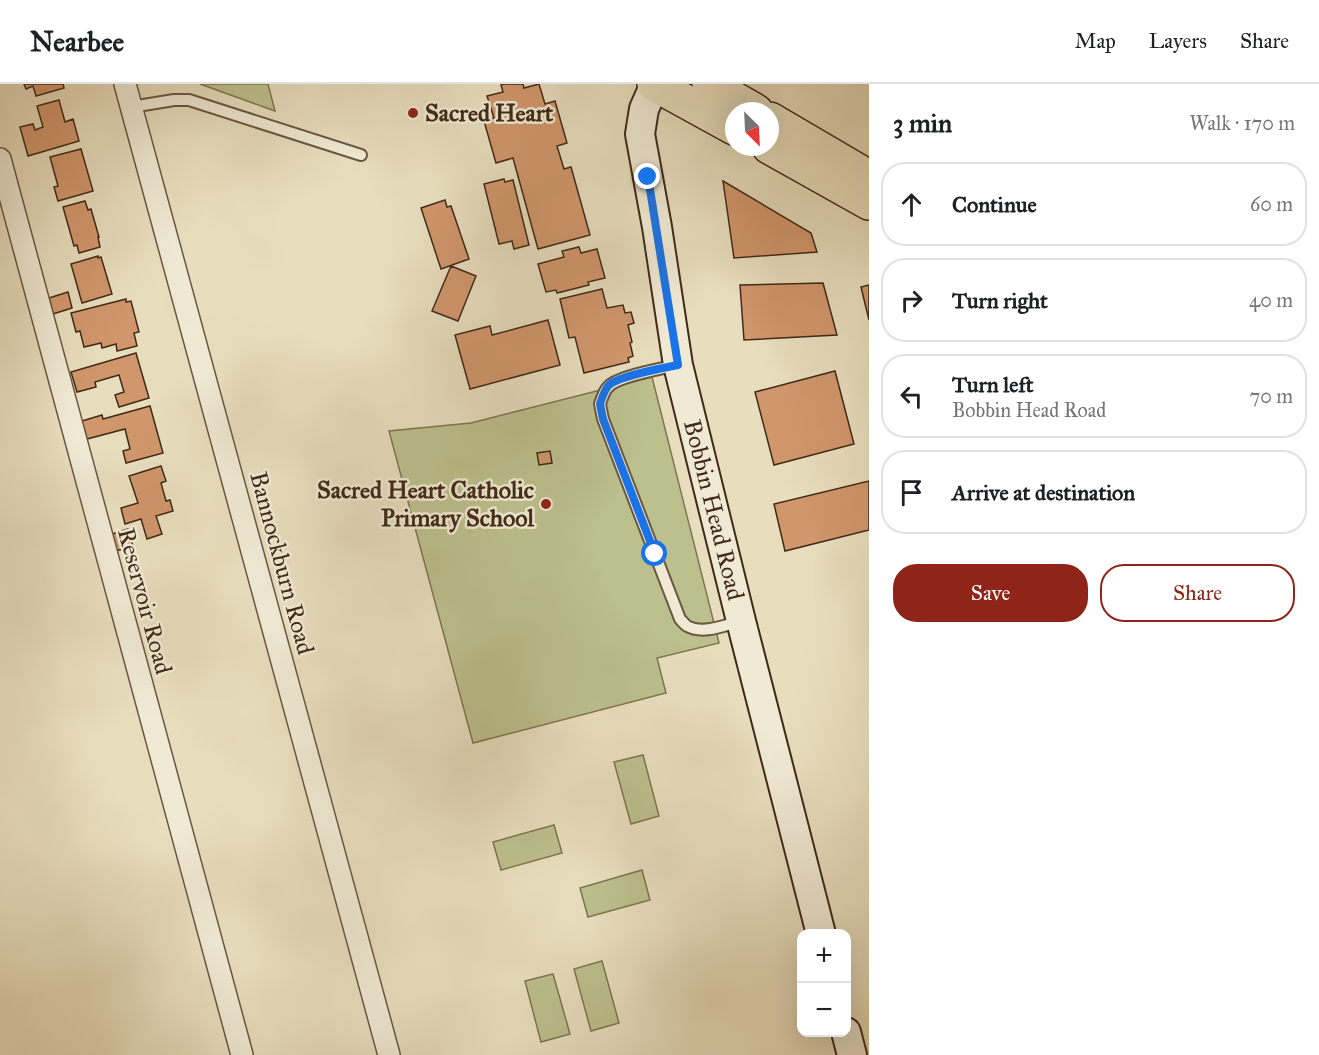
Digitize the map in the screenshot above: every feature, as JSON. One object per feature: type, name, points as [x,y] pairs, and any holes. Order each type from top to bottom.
[{"type":"highway","points":[[654,84],[725,123]]},
{"type":"highway","points":[[709,84],[740,102]]},
{"type":"highway","points":[[779,124],[869,177]]},
{"type":"highway","points":[[779,153],[869,203]]},
{"type":"main road","name":"Bobbin Head Road","points":[[654,84],[644,109],[640,134],[678,365],[820,929]]},
{"type":"main road","points":[[847,1037],[852,1055]]},
{"type":"street","name":"Bannockburn Road","points":[[125,84],[389,1055]]},
{"type":"street","name":"Reservoir Road","points":[[0,159],[242,1055]]},
{"type":"lane","points":[[131,107],[189,100],[361,155]]},
{"type":"lane","points":[[678,365],[613,382],[600,404],[603,419],[680,619],[687,626],[697,629],[741,621]]},
{"type":"green space","points":[[200,84],[268,84],[275,111]]},
{"type":"green space","points":[[652,377],[719,643],[657,658],[666,693],[473,743],[389,431],[471,423]]},
{"type":"green space","points":[[643,755],[659,816],[631,824],[614,762]]},
{"type":"green space","points":[[554,825],[562,853],[501,870],[493,842]]},
{"type":"green space","points":[[642,870],[650,900],[588,917],[580,888]]},
{"type":"green space","points":[[602,961],[619,1023],[591,1031],[574,969]]},
{"type":"green space","points":[[553,974],[570,1034],[541,1042],[525,981]]},
{"type":"building","points":[[24,84],[63,84],[64,88],[36,96],[33,86],[26,89]]},
{"type":"building","points":[[523,84],[524,88],[539,84],[545,104],[555,101],[567,143],[557,146],[564,169],[571,167],[590,235],[538,249],[513,158],[496,163],[484,121],[494,118],[487,96],[503,92],[501,85]]},
{"type":"building","points":[[59,100],[65,122],[73,119],[79,141],[28,156],[20,127],[33,124],[35,130],[43,127],[37,106]]},
{"type":"building","points":[[81,149],[93,191],[58,201],[54,187],[58,186],[50,157]]},
{"type":"building","points":[[504,179],[505,182],[513,180],[529,245],[514,249],[512,241],[499,244],[484,184]]},
{"type":"building","points":[[723,181],[811,233],[817,252],[734,258]]},
{"type":"building","points":[[445,200],[447,207],[451,206],[469,259],[441,269],[421,208]]},
{"type":"building","points":[[85,201],[88,210],[91,209],[100,247],[79,253],[77,245],[74,246],[63,207]]},
{"type":"building","points":[[579,247],[581,253],[597,249],[605,278],[588,282],[589,285],[557,293],[556,290],[546,292],[538,264],[564,257],[562,251]]},
{"type":"building","points":[[98,256],[98,258],[101,257],[112,294],[82,303],[71,264]]},
{"type":"building","points":[[451,266],[476,276],[458,321],[432,311]]},
{"type":"building","points":[[823,283],[837,335],[744,340],[740,285]]},
{"type":"building","points":[[869,285],[869,320],[861,287]]},
{"type":"building","points":[[602,289],[607,308],[623,305],[625,313],[631,312],[634,323],[628,325],[633,356],[628,358],[629,362],[584,373],[575,337],[569,338],[560,299]]},
{"type":"building","points":[[68,292],[72,308],[53,314],[49,298]]},
{"type":"building","points":[[126,299],[126,302],[131,301],[139,332],[134,333],[137,346],[117,351],[116,344],[102,348],[101,343],[84,347],[80,331],[76,332],[71,313]]},
{"type":"building","points":[[548,320],[560,365],[470,389],[455,335],[490,326],[492,335]]},
{"type":"building","points":[[136,353],[149,398],[119,407],[115,395],[124,392],[119,375],[95,382],[96,387],[77,392],[71,372]]},
{"type":"building","points":[[835,371],[854,444],[774,465],[755,392]]},
{"type":"building","points":[[150,406],[163,453],[126,463],[123,451],[130,449],[125,429],[87,439],[82,421],[102,415],[103,419]]},
{"type":"building","points":[[550,451],[552,463],[539,465],[537,453]]},
{"type":"building","points":[[161,466],[166,481],[161,483],[166,501],[170,500],[173,511],[156,516],[162,534],[147,539],[141,519],[125,524],[121,508],[138,503],[129,476]]},
{"type":"building","points":[[869,481],[869,530],[785,551],[774,504]]},
{"type":"building","points":[[128,529],[133,546],[116,551],[112,534]]},
{"type":"place","name":"Sacred Heart","points":[[413,113]]},
{"type":"place","name":"Sacred Heart Catholic Primary School","points":[[546,504]]},
{"type":"route","points":[[648,177],[678,365],[613,382],[605,392],[600,404],[603,419],[655,554]]}]
